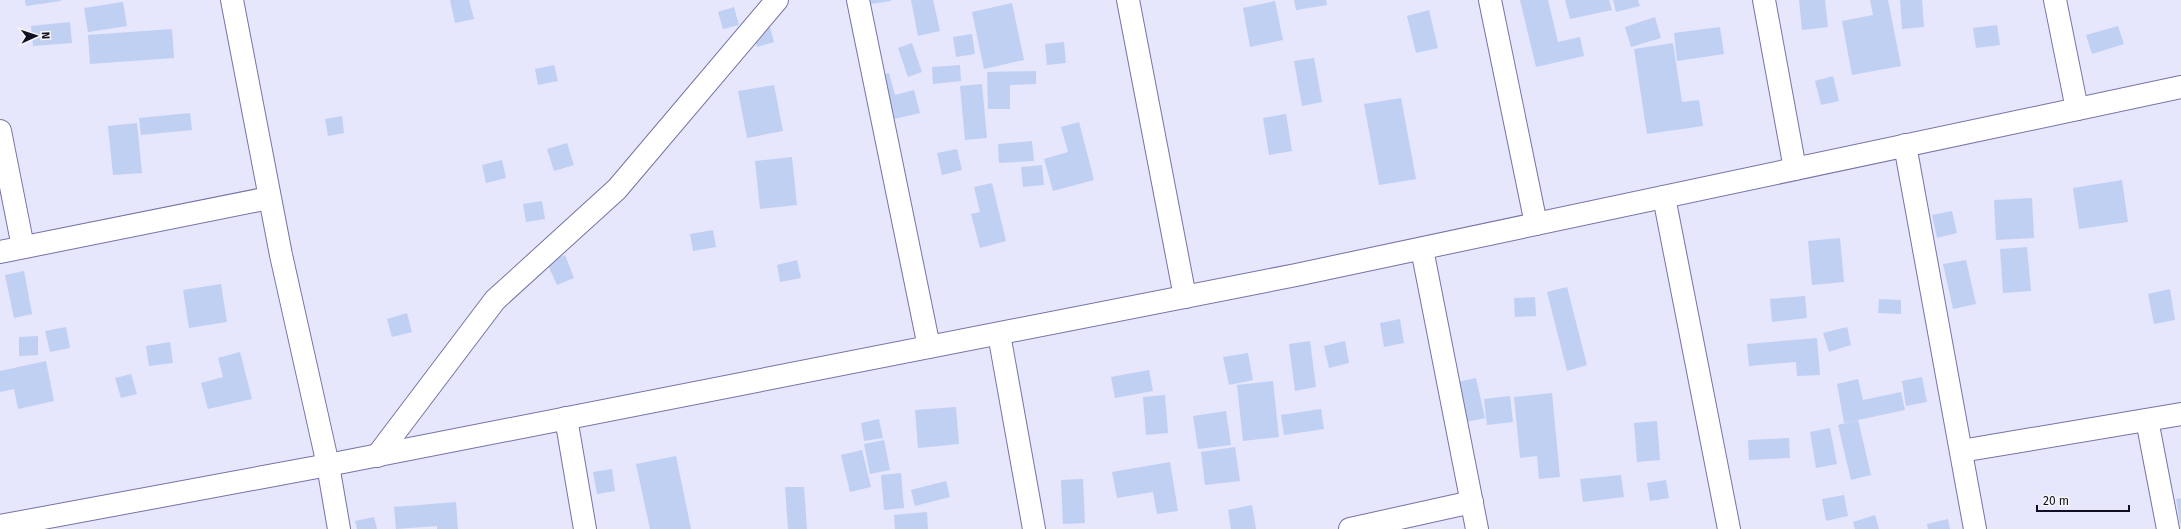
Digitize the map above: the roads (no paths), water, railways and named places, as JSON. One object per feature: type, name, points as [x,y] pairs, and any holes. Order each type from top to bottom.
[{"type":"street","points":[[232,0],[269,198],[328,465],[339,529]]},
{"type":"street","points":[[858,0],[929,347]]},
{"type":"street","points":[[1128,0],[1185,297]]},
{"type":"street","points":[[1490,0],[1536,224]]},
{"type":"street","points":[[1764,0],[1795,169]]},
{"type":"street","points":[[2055,0],[2077,109]]},
{"type":"street","points":[[377,456],[495,300],[618,189],[766,5]]},
{"type":"street","points":[[0,526],[377,456],[1185,297],[1422,249],[2181,87]]},
{"type":"street","points":[[0,131],[23,247]]},
{"type":"street","points":[[1905,145],[1975,529]]},
{"type":"street","points":[[1664,197],[1729,529]]},
{"type":"street","points":[[0,252],[269,198]]},
{"type":"street","points":[[1422,249],[1477,529]]},
{"type":"street","points":[[998,334],[1034,529]]},
{"type":"street","points":[[1961,451],[2181,414]]},
{"type":"street","points":[[566,418],[585,529]]},
{"type":"street","points":[[2147,420],[2168,529]]},
{"type":"street","points":[[1350,529],[1472,502]]}]
